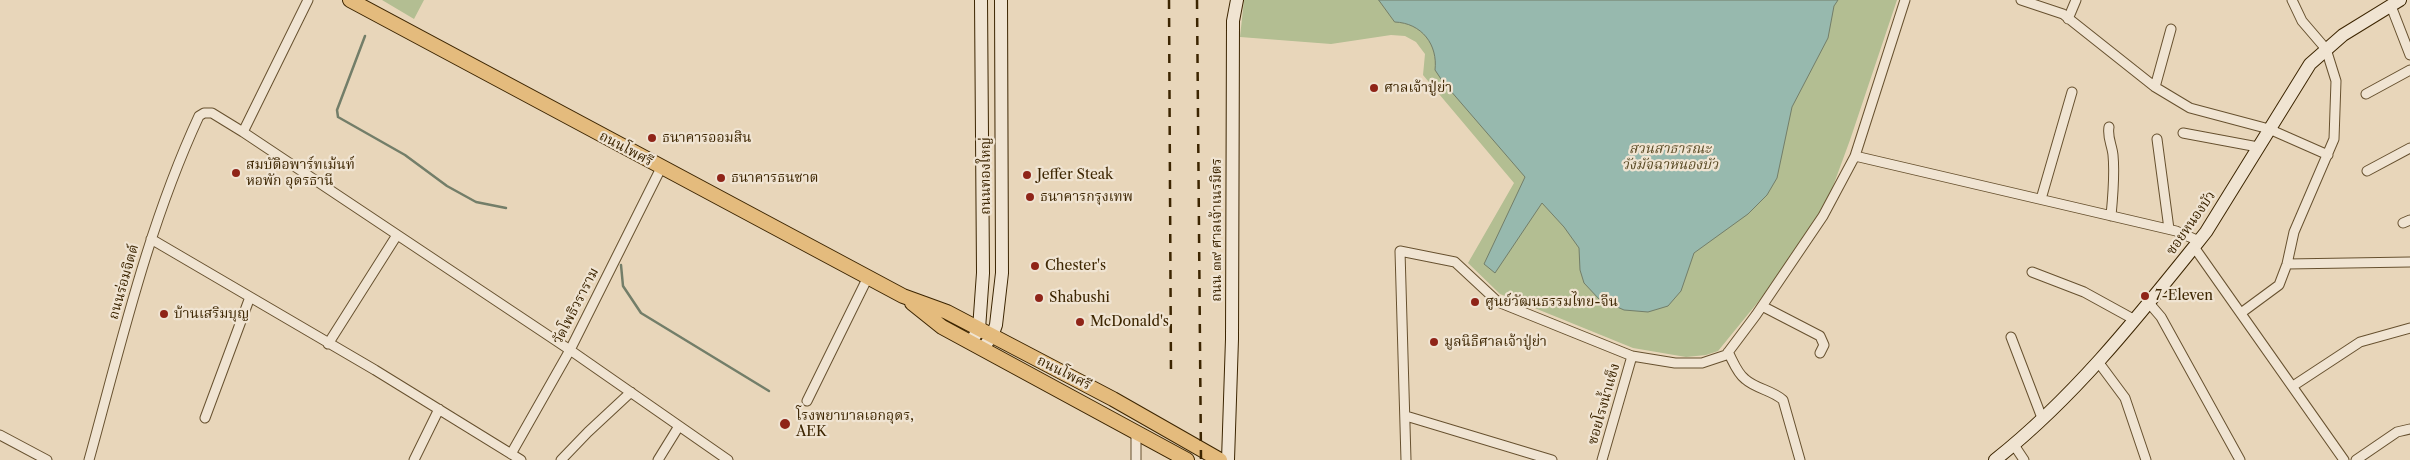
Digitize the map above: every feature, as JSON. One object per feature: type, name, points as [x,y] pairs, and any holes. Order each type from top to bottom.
[{"type":"main road","name":"ถนนโพศรี","points":[[350,0],[903,296],[947,312],[1101,393],[1220,460]]},
{"type":"main road","name":"ถนนโพศรี","points":[[903,296],[942,327],[1187,460]]},
{"type":"main road","points":[[942,327],[948,334],[995,359],[1018,367]]},
{"type":"street","points":[[308,0],[243,132],[570,350],[728,460]]},
{"type":"street","name":"ถนนทองใหญ่","points":[[977,345],[983,272],[981,0]]},
{"type":"street","name":"ถนนทองใหญ่","points":[[977,345],[992,336],[996,325],[1002,273],[1001,0]]},
{"type":"street","name":"ถนน ๓๙ ศาลเจ้าเนรมิตร","points":[[1228,460],[1232,329],[1233,21],[1236,0]]},
{"type":"street","points":[[1406,460],[1400,251],[1455,262],[1498,302],[1632,356],[1674,363],[1702,363],[1726,355],[1823,216],[1854,156],[1905,0]]},
{"type":"street","points":[[2021,0],[2063,14],[2155,87],[2190,108],[2269,129],[2328,155]]},
{"type":"street","points":[[2068,19],[2076,0]]},
{"type":"street","points":[[2241,313],[2279,285],[2287,264],[2294,232],[2334,139],[2336,82],[2326,48],[2302,21],[2292,0]]},
{"type":"street","points":[[2395,3],[2410,56]]},
{"type":"street","name":"ซอยหนองบัว","points":[[1995,460],[2014,445],[2099,363],[2197,244],[2310,64],[2343,35],[2395,3]]},
{"type":"street","points":[[2155,87],[2171,29]]},
{"type":"street","points":[[2366,94],[2410,70]]},
{"type":"street","points":[[2041,199],[2072,92]]},
{"type":"street","name":"ถนนร่อมจิตต์","points":[[89,460],[151,238],[178,163],[199,116],[204,113],[212,114],[243,132]]},
{"type":"street","points":[[2109,127],[2108,136],[2113,152],[2114,188],[2111,216]]},
{"type":"street","points":[[2183,133],[2258,148]]},
{"type":"street","points":[[2157,139],[2169,229]]},
{"type":"street","points":[[2367,171],[2410,148]]},
{"type":"street","points":[[1854,156],[2169,229],[2197,244],[2241,313],[2294,386],[2344,460]]},
{"type":"street","name":"วัดโพธิวราราม","points":[[511,454],[570,350],[662,168]]},
{"type":"street","points":[[328,344],[397,235]]},
{"type":"street","points":[[151,238],[439,409],[521,460]]},
{"type":"street","points":[[2287,264],[2410,262]]},
{"type":"street","points":[[983,272],[1002,273]]},
{"type":"street","points":[[2032,272],[2084,292],[2135,320]]},
{"type":"street","points":[[807,401],[868,277]]},
{"type":"street","points":[[205,418],[250,297]]},
{"type":"street","points":[[2149,303],[2161,317],[2240,460]]},
{"type":"street","points":[[1762,306],[1820,336],[1824,345],[1820,353]]},
{"type":"street","points":[[2294,386],[2360,342],[2410,328]]},
{"type":"street","points":[[2012,338],[2042,418]]},
{"type":"street","points":[[1728,352],[1743,379],[1776,394],[1783,400],[1800,460]]},
{"type":"street","name":"ซอยโรงน้ำแข็ง","points":[[1602,460],[1632,356]]},
{"type":"street","points":[[2099,363],[2125,398],[2146,460]]},
{"type":"street","points":[[562,460],[630,392]]},
{"type":"street","points":[[414,460],[439,409]]},
{"type":"street","points":[[1406,416],[1552,460]]},
{"type":"street","points":[[658,460],[679,426]]},
{"type":"street","points":[[2356,460],[2397,432],[2410,429]]},
{"type":"street","points":[[1136,432],[1136,460]]},
{"type":"street","points":[[0,435],[47,460]]},
{"type":"street","points":[[2014,445],[2024,460]]},
{"type":"green space","points":[[382,0],[424,0],[414,19]]},
{"type":"green space","name":"สวนสาธารณะ วังมัจฉาหนองบัว","points":[[1244,0],[1897,0],[1832,189],[1816,219],[1767,291],[1718,351],[1706,355],[1686,357],[1633,348],[1500,294],[1468,263],[1514,183],[1423,75],[1425,54],[1416,42],[1405,36],[1391,35],[1331,44],[1240,37]]},
{"type":"water","name":"สวนสาธารณะ วังมัจฉาหนองบัว","points":[[1379,0],[1838,0],[1834,6],[1828,38],[1792,107],[1777,178],[1767,195],[1748,214],[1694,253],[1681,291],[1668,306],[1648,312],[1624,310],[1599,299],[1584,283],[1580,270],[1579,248],[1564,227],[1542,203],[1495,273],[1484,264],[1525,177],[1443,82],[1435,70],[1434,52],[1426,37],[1413,26],[1395,22]]},
{"type":"waterway","points":[[365,36],[337,110],[338,117],[405,155],[447,186],[476,202],[506,208]]},
{"type":"waterway","points":[[621,265],[623,286],[641,313],[769,391]]},
{"type":"railway","points":[[1169,0],[1171,376]]},
{"type":"railway","points":[[1197,0],[1201,460]]},
{"type":"place","name":"ศาลเจ้าปู่ย่า","points":[[1374,88]]},
{"type":"place","name":"ธนาคารออมสิน","points":[[652,138]]},
{"type":"place","name":"สมบัติอพาร์ทเม้นท์ หอพัก อุดรธานี","points":[[236,173]]},
{"type":"place","name":"Jeffer Steak","points":[[1027,175]]},
{"type":"place","name":"ธนาคารธนชาต","points":[[721,178]]},
{"type":"place","name":"ธนาคารกรุงเทพ","points":[[1030,197]]},
{"type":"place","name":"Chester's","points":[[1035,266]]},
{"type":"place","name":"7-Eleven","points":[[2145,296]]},
{"type":"place","name":"Shabushi","points":[[1039,298]]},
{"type":"place","name":"ศูนย์วัฒนธรรมไทย-จีน","points":[[1475,302]]},
{"type":"place","name":"บ้านเสริมบุญ","points":[[164,314]]},
{"type":"place","name":"McDonald's","points":[[1080,322]]},
{"type":"place","name":"มูลนิธิศาลเจ้าปู่ย่า","points":[[1434,342]]},
{"type":"place","name":"โรงพยาบาลเอกอุดร, AEK","points":[[785,424]]}]
